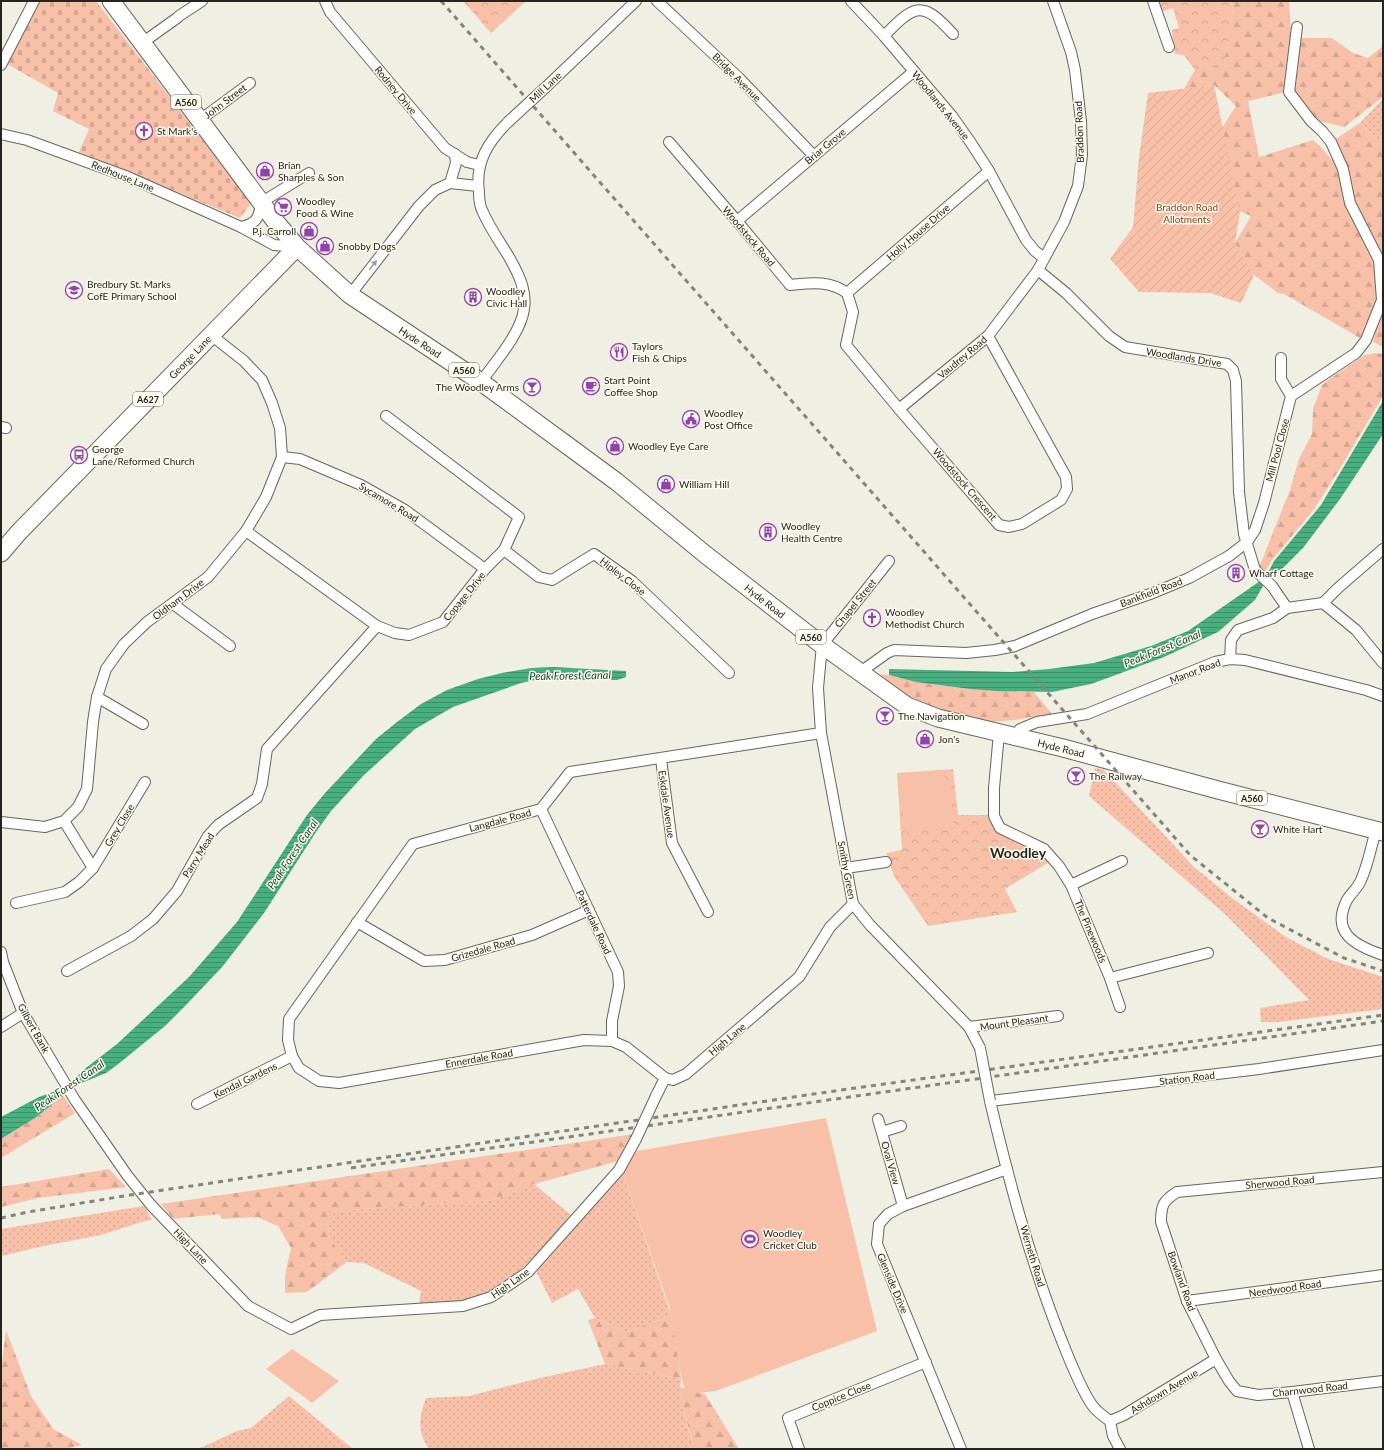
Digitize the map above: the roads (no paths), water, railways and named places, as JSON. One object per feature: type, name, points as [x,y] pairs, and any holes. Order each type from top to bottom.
[{"type":"main road","name":"A560","points":[[111,1],[262,202]]},
{"type":"main road","name":"Hyde Road","points":[[262,202],[275,221],[297,247],[350,295],[481,382],[617,482],[706,555],[822,645],[907,706],[938,718],[1380,831]]},
{"type":"main road","name":"George Lane","points":[[1,553],[19,532],[297,247]]},
{"type":"street","points":[[1,65],[34,1]]},
{"type":"street","points":[[142,43],[202,1]]},
{"type":"street","name":"Rodney Drive","points":[[326,1],[330,12],[446,148],[467,162],[479,165]]},
{"type":"street","name":"Mill Lane","points":[[481,382],[519,328],[524,309],[524,291],[518,273],[486,220],[481,208],[478,186],[479,165],[488,146],[496,134],[636,1]]},
{"type":"street","name":"Bridge Avenue","points":[[657,1],[739,78],[814,156]]},
{"type":"street","name":"Woodlands Avenue","points":[[851,1],[884,36],[913,72],[952,116],[989,172],[1026,240],[1035,251],[1044,258]]},
{"type":"street","name":"Braddon Road","points":[[1044,258],[1064,222],[1078,186],[1082,155],[1081,121],[1075,70],[1065,33],[1052,1]]},
{"type":"street","points":[[1153,1],[1169,47]]},
{"type":"street","points":[[884,36],[908,13],[921,10],[930,12],[953,34]]},
{"type":"street","points":[[1281,358],[1281,379],[1292,396],[1356,353],[1366,340],[1382,300],[1379,260],[1350,203],[1344,169],[1331,142],[1311,121],[1289,92],[1297,27]]},
{"type":"street","name":"Briar Grove","points":[[737,221],[913,72]]},
{"type":"street","name":"John Street","points":[[200,120],[250,83]]},
{"type":"street","name":"Redhouse Lane","points":[[1,134],[27,140],[128,177],[241,227],[274,245],[297,247]]},
{"type":"street","name":"Woodstock Road","points":[[669,142],[790,285],[821,283],[839,288],[847,293]]},
{"type":"street","points":[[450,183],[456,163],[455,154]]},
{"type":"street","name":"Holly House Drive","points":[[847,293],[989,172]]},
{"type":"street","points":[[241,227],[251,225],[258,219],[262,202],[309,173]]},
{"type":"street","points":[[350,295],[419,206],[435,190],[450,183],[478,186]]},
{"type":"street","name":"Vaudrey Road","points":[[899,410],[988,336],[1038,270],[1044,258]]},
{"type":"street","name":"Woodlands Drive","points":[[1038,270],[1066,293],[1109,336],[1125,347],[1227,364],[1233,370],[1236,381],[1238,492],[1244,534],[1247,542]]},
{"type":"street","name":"Woodstock Crescent","points":[[847,293],[853,312],[846,345],[899,410],[999,524],[1009,527],[1022,524],[1061,500],[1067,489],[1066,477],[988,336]]},
{"type":"street","name":"Oldham Drive","points":[[1,822],[45,827],[64,821],[78,807],[87,789],[93,722],[106,669],[124,644],[147,622],[208,577],[246,531],[266,497],[282,457],[280,428],[272,403],[262,380],[244,361],[211,335]]},
{"type":"street","name":"Mill Pool Close","points":[[1247,542],[1255,530],[1264,503],[1292,396]]},
{"type":"street","name":"Copage Drive","points":[[246,531],[377,626],[395,633],[409,635],[443,622],[485,569],[504,550],[519,517],[386,416]]},
{"type":"street","name":"Sycamore Road","points":[[282,457],[300,459],[361,485],[405,510],[485,569]]},
{"type":"street","points":[[1247,542],[1255,570],[1272,586],[1287,608]]},
{"type":"street","name":"Bankfield Road","points":[[859,673],[887,653],[894,650],[966,653],[1015,646],[1092,614],[1153,593],[1189,578],[1230,556],[1247,542]]},
{"type":"street","points":[[1230,659],[1231,640],[1238,630],[1273,618],[1287,608],[1323,603],[1383,549]]},
{"type":"street","name":"Hipley Close","points":[[504,550],[539,577],[552,580],[594,554],[632,581],[729,672]]},
{"type":"street","name":"Chapel Street","points":[[822,645],[889,561]]},
{"type":"street","points":[[1323,603],[1356,630],[1383,663]]},
{"type":"street","points":[[173,604],[230,646]]},
{"type":"street","name":"Parry Mead","points":[[68,971],[131,936],[153,919],[177,891],[208,836],[218,825],[257,798],[262,784],[267,749],[377,626]]},
{"type":"street","name":"Smithy Green","points":[[822,645],[818,688],[821,733],[854,904],[870,925],[969,1028],[980,1048]]},
{"type":"street","name":"Manor Road","points":[[1007,735],[1037,722],[1087,714],[1215,662],[1230,659],[1245,660],[1274,667],[1366,690],[1383,696]]},
{"type":"street","points":[[98,697],[143,724]]},
{"type":"street","name":"Langdale Road","points":[[292,1056],[288,1040],[289,1019],[413,844],[541,809],[570,772],[821,733]]},
{"type":"street","name":"The Pinewoods","points":[[1007,735],[994,788],[994,816],[1000,828],[1044,850],[1059,866],[1071,885],[1110,978],[1120,1007]]},
{"type":"street","name":"Eskdale Avenue","points":[[661,759],[672,843],[708,912]]},
{"type":"street","name":"Grey Close","points":[[16,903],[65,892],[79,882],[93,868],[145,782]]},
{"type":"street","name":"Patterdale Road","points":[[541,809],[618,972],[619,986],[612,1021],[612,1041]]},
{"type":"street","points":[[64,821],[93,868]]},
{"type":"street","points":[[1380,831],[1361,880],[1348,898],[1344,907],[1342,925],[1349,939],[1370,951],[1383,956]]},
{"type":"street","points":[[1071,885],[1122,861]]},
{"type":"street","points":[[846,868],[886,862]]},
{"type":"street","name":"High Lane","points":[[75,1100],[127,1175],[151,1205],[248,1306],[291,1329],[320,1315],[463,1306],[491,1297],[528,1272],[618,1170],[636,1139],[665,1078],[673,1080],[686,1074],[799,977],[830,927],[854,904]]},
{"type":"street","name":"Grizedale Road","points":[[357,922],[424,961],[445,960],[532,934],[589,910]]},
{"type":"street","name":"Gilbert Bank","points":[[1,952],[3,962],[23,1013],[75,1100]]},
{"type":"street","points":[[1110,978],[1208,953]]},
{"type":"street","points":[[1,1027],[23,1013]]},
{"type":"street","name":"Mount Pleasant","points":[[969,1028],[1058,1016]]},
{"type":"street","name":"Ennerdale Road","points":[[292,1056],[299,1068],[319,1081],[339,1083],[584,1040],[612,1041],[626,1047],[665,1078]]},
{"type":"street","name":"Werneth Road","points":[[980,1048],[990,1101],[1006,1169],[1046,1300],[1066,1350],[1091,1404],[1098,1413],[1110,1421]]},
{"type":"street","name":"Station Road","points":[[990,1101],[1252,1070],[1383,1050]]},
{"type":"street","name":"Kendal Gardens","points":[[197,1104],[292,1056]]},
{"type":"street","name":"Oval View","points":[[878,1119],[903,1206]]},
{"type":"street","points":[[882,1132],[901,1126]]},
{"type":"street","name":"Glenside Drive","points":[[961,1449],[877,1244],[879,1224],[888,1214],[903,1206],[1006,1169]]},
{"type":"street","name":"Sherwood Road","points":[[1177,1192],[1383,1172]]},
{"type":"street","name":"Bowland Road","points":[[1177,1192],[1166,1199],[1161,1211],[1161,1222],[1187,1301],[1216,1359],[1229,1381],[1237,1391]]},
{"type":"street","name":"Needwood Road","points":[[1187,1301],[1383,1275]]},
{"type":"street","name":"Ashdown Avenue","points":[[1110,1421],[1124,1415],[1216,1359]]},
{"type":"street","name":"Coppice Close","points":[[799,1449],[788,1418],[926,1362]]},
{"type":"street","name":"Charnwood Road","points":[[1237,1391],[1258,1395],[1381,1383]]},
{"type":"street","points":[[1292,1392],[1309,1449]]},
{"type":"street","points":[[1110,1421],[1113,1436],[1120,1449]]},
{"type":"water","name":"Peak Forest Canal","points":[[1383,401],[1383,434],[1340,499],[1303,548],[1263,586],[1255,600],[1218,632],[1164,657],[1091,684],[1052,692],[970,689],[916,682],[889,675],[889,669],[1013,672],[1094,663],[1151,646],[1188,631],[1260,581],[1270,569],[1274,561],[1321,505]]},
{"type":"water","name":"Peak Forest Canal","points":[[554,667],[626,671],[626,677],[617,680],[535,680],[521,683],[453,707],[415,729],[364,775],[331,811],[264,913],[223,966],[165,1026],[106,1073],[79,1084],[60,1096],[35,1118],[1,1139],[1,1117],[39,1097],[53,1092],[75,1079],[82,1071],[117,1044],[189,977],[237,922],[307,815],[325,793],[376,739],[421,704],[447,690],[478,679],[502,673],[531,668]]},
{"type":"railway","points":[[441,1],[1190,855],[1268,918],[1344,958],[1383,971]]},
{"type":"railway","points":[[1,1218],[130,1195],[841,1090],[1383,1015]]},
{"type":"railway","points":[[351,1168],[1383,1021]]},
{"type":"place","name":"St Mark's","points":[[144,131]]},
{"type":"place","name":"Brian Sharples & Son","points":[[265,171]]},
{"type":"place","name":"Woodley Food & Wine","points":[[283,207]]},
{"type":"place","name":"P.j. Carroll","points":[[309,231]]},
{"type":"place","name":"Snobby Dogs","points":[[325,246]]},
{"type":"place","name":"Bredbury St. Marks CofE Primary School","points":[[74,290]]},
{"type":"place","name":"Woodley Civic Hall","points":[[473,297]]},
{"type":"place","name":"Taylors Fish & Chips","points":[[619,352]]},
{"type":"place","name":"Start Point Coffee Shop","points":[[591,386]]},
{"type":"place","name":"The Woodley Arms","points":[[532,387]]},
{"type":"place","name":"Woodley Post Office","points":[[691,419]]},
{"type":"place","name":"Woodley Eye Care","points":[[615,446]]},
{"type":"place","name":"George Lane/Reformed Church","points":[[79,455]]},
{"type":"place","name":"William Hill","points":[[666,484]]},
{"type":"place","name":"Woodley Health Centre","points":[[768,532]]},
{"type":"place","name":"Wharf Cottage","points":[[1236,573]]},
{"type":"place","name":"Woodley Methodist Church","points":[[872,618]]},
{"type":"place","name":"The Navigation","points":[[885,716]]},
{"type":"place","name":"Jon's","points":[[925,739]]},
{"type":"place","name":"The Railway","points":[[1076,776]]},
{"type":"place","name":"White Hart","points":[[1260,829]]},
{"type":"place","name":"Woodley Cricket Club","points":[[750,1239]]},
{"type":"district","name":"Woodley","points":[[1018,852]]},
{"type":"park label","name":"Braddon Road Allotments","points":[[1187,212]]}]
